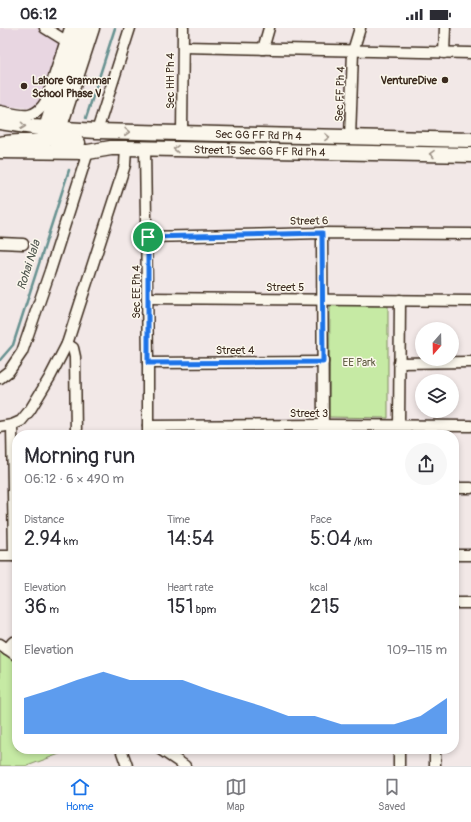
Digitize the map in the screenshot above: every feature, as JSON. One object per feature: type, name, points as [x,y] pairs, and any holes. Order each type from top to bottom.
[{"type":"main road","points":[[79,28],[52,131],[57,141],[95,144],[111,148]]},
{"type":"main road","points":[[0,144],[36,142],[52,131],[92,28]]},
{"type":"main road","points":[[0,122],[52,131]]},
{"type":"main road","name":"Sec GG FF Rd Ph 4","points":[[52,131],[471,140]]},
{"type":"main road","name":"Street 15 Sec GG FF Rd Ph 4","points":[[0,151],[88,152],[111,148],[145,148],[471,155]]},
{"type":"street","points":[[45,28],[66,41]]},
{"type":"street","points":[[0,111],[26,115],[35,114],[42,110],[46,102],[70,28]]},
{"type":"street","points":[[97,131],[130,28]]},
{"type":"street","name":"Sec HH Ph 4","points":[[182,134],[183,28]]},
{"type":"street","points":[[263,49],[269,28]]},
{"type":"street","points":[[353,51],[360,28]]},
{"type":"street","points":[[444,53],[445,28]]},
{"type":"street","name":"Sec FF Ph 4","points":[[183,47],[471,54]]},
{"type":"street","name":"Sec FF Ph 4","points":[[350,138],[353,51]]},
{"type":"street","points":[[0,427],[12,425],[21,421],[30,410],[50,377],[67,344],[125,165],[126,148]]},
{"type":"street","name":"Sec EE Ph 4","points":[[145,148],[148,237],[148,430]]},
{"type":"street","points":[[0,378],[9,371],[22,352],[50,271],[88,152]]},
{"type":"street","points":[[322,233],[323,430]]},
{"type":"street","name":"Street 6","points":[[148,237],[322,233],[471,234]]},
{"type":"street","points":[[0,243],[23,244]]},
{"type":"street","name":"Street 5","points":[[147,298],[471,302]]},
{"type":"street","points":[[399,425],[400,300]]},
{"type":"street","points":[[67,344],[73,348],[75,352],[76,430]]},
{"type":"street","name":"Street 4","points":[[148,363],[323,362]]},
{"type":"street","points":[[400,363],[471,362]]},
{"type":"street","points":[[12,425],[12,430]]},
{"type":"street","name":"Street 3","points":[[323,430],[399,425],[471,426]]},
{"type":"street","points":[[459,488],[471,488]]},
{"type":"street","points":[[459,555],[471,555]]},
{"type":"street","points":[[0,556],[12,556]]},
{"type":"street","points":[[459,603],[471,603]]},
{"type":"street","points":[[3,647],[12,642]]},
{"type":"street","points":[[3,647],[12,653]]},
{"type":"street","points":[[123,754],[127,766]]},
{"type":"street","points":[[167,754],[185,766]]},
{"type":"street","points":[[398,766],[399,754]]},
{"type":"street","points":[[435,754],[435,766]]},
{"type":"shaded area","name":"Lahore Grammar School Phase V","points":[[0,28],[40,28],[64,42],[39,108],[0,106]]},
{"type":"green space","name":"EE Park","points":[[330,305],[388,306],[388,418],[329,417]]},
{"type":"green space","points":[[0,651],[12,659],[12,754],[59,754],[27,766],[0,766]]},
{"type":"waterway","name":"Rohai Nala","points":[[86,118],[115,28]]},
{"type":"waterway","name":"Rohai Nala","points":[[0,360],[13,345],[69,170]]},
{"type":"place","name":"VentureDive","points":[[445,80]]},
{"type":"place","name":"Lahore Grammar School Phase V","points":[[24,86]]},
{"type":"route","points":[[322,233],[323,362],[148,363],[148,237],[322,233]]}]
